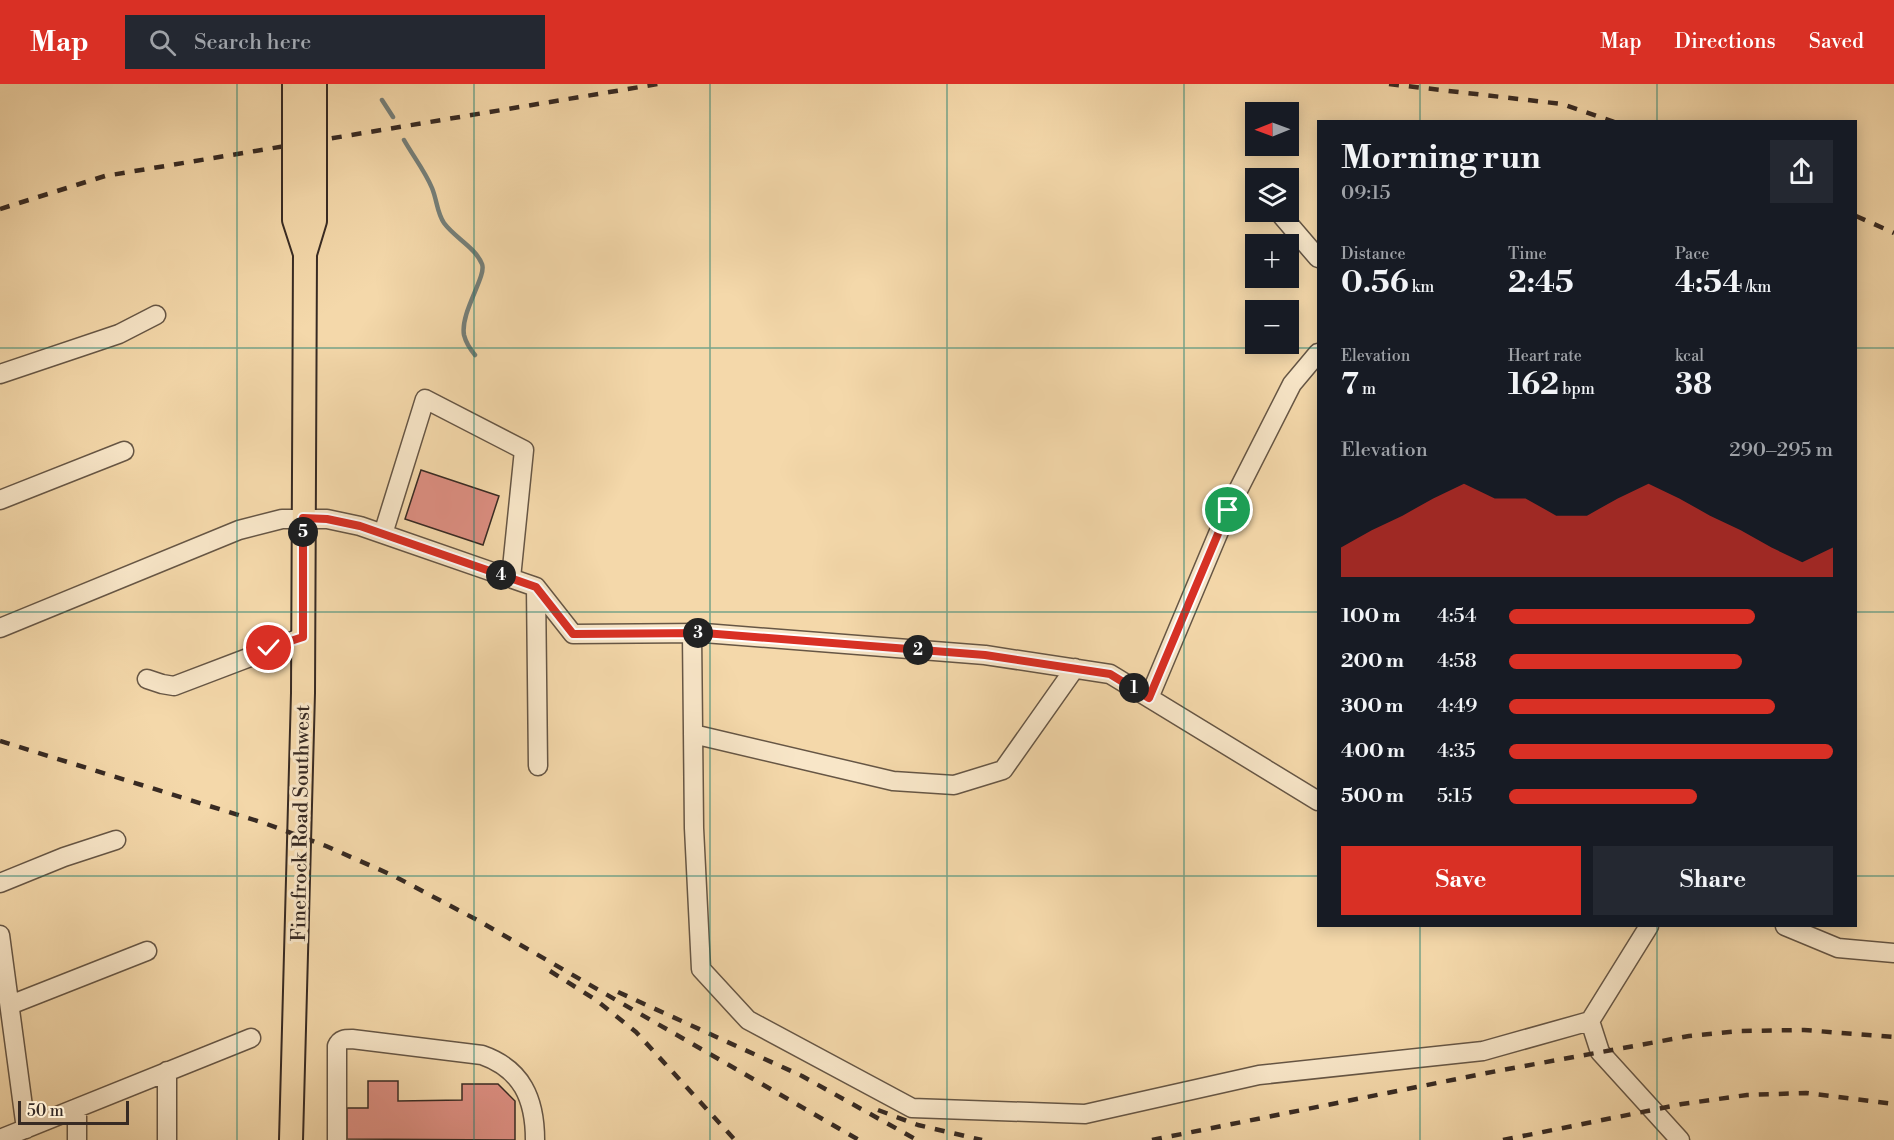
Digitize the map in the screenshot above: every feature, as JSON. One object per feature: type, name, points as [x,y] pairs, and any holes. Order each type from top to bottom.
[{"type":"main road","name":"Finefrock Road Southwest","points":[[294,84],[305,207]]},
{"type":"main road","name":"Finefrock Road Southwest","points":[[291,1140],[298,931],[303,637],[305,254],[294,220],[305,207],[315,84]]},
{"type":"street","points":[[1287,222],[1317,257]]},
{"type":"street","points":[[0,374],[118,334],[156,315]]},
{"type":"street","points":[[1149,698],[1228,510],[1292,384],[1317,354]]},
{"type":"street","points":[[383,534],[425,399],[524,450],[511,578]]},
{"type":"street","points":[[0,500],[124,451]]},
{"type":"street","points":[[0,628],[239,530],[271,521],[303,518],[338,521],[383,534],[536,587],[573,634],[692,633],[985,655],[1110,674],[1317,800]]},
{"type":"street","points":[[536,587],[538,766]]},
{"type":"street","points":[[692,633],[694,828],[701,969],[748,1020],[912,1108],[1085,1114],[1259,1075],[1483,1051],[1590,1021],[1648,927]]},
{"type":"street","points":[[147,678],[174,686],[303,637]]},
{"type":"street","points":[[693,734],[893,781],[954,785],[1003,770],[1075,669]]},
{"type":"street","points":[[0,883],[64,857],[116,840]]},
{"type":"street","points":[[1787,927],[1838,948],[1894,953]]},
{"type":"street","points":[[0,935],[26,1129]]},
{"type":"street","points":[[10,1005],[147,951]]},
{"type":"street","points":[[1590,1021],[1599,1052],[1680,1140]]},
{"type":"street","points":[[0,1139],[251,1038]]},
{"type":"street","points":[[337,1140],[337,1046],[343,1039],[369,1040],[482,1055],[498,1061],[520,1081],[527,1093],[535,1120],[535,1140]]},
{"type":"street","points":[[167,1071],[167,1140]]},
{"type":"street","points":[[77,1108],[77,1140]]},
{"type":"building","points":[[421,470],[499,496],[483,545],[405,519]]},
{"type":"building","points":[[368,1081],[398,1081],[398,1101],[462,1100],[462,1084],[498,1084],[515,1101],[515,1140],[347,1139],[347,1108],[368,1108]]},
{"type":"waterway","points":[[382,100],[393,117]]},
{"type":"waterway","points":[[404,140],[429,182],[444,223],[475,253],[482,264],[481,277],[469,306],[464,326],[466,341],[475,355]]},
{"type":"railway","points":[[0,209],[105,176],[658,84]]},
{"type":"railway","points":[[1389,84],[1562,104],[1608,120]]},
{"type":"railway","points":[[1857,216],[1894,233]]},
{"type":"railway","points":[[0,741],[264,823],[326,846],[394,876],[479,921],[859,1140]]},
{"type":"railway","points":[[550,971],[596,1000],[636,1032],[735,1140]]},
{"type":"railway","points":[[618,992],[802,1076],[917,1140]]},
{"type":"railway","points":[[1152,1140],[1497,1071],[1689,1036],[1739,1031],[1804,1030],[1894,1037]]},
{"type":"railway","points":[[1503,1140],[1682,1104],[1747,1095],[1806,1093],[1894,1104]]},
{"type":"railway","points":[[878,1110],[918,1125],[982,1140]]},
{"type":"route","points":[[269,648],[303,637],[303,518],[327,519],[360,526],[536,587],[573,634],[704,633],[985,655],[1110,674],[1149,698],[1228,510]]}]
